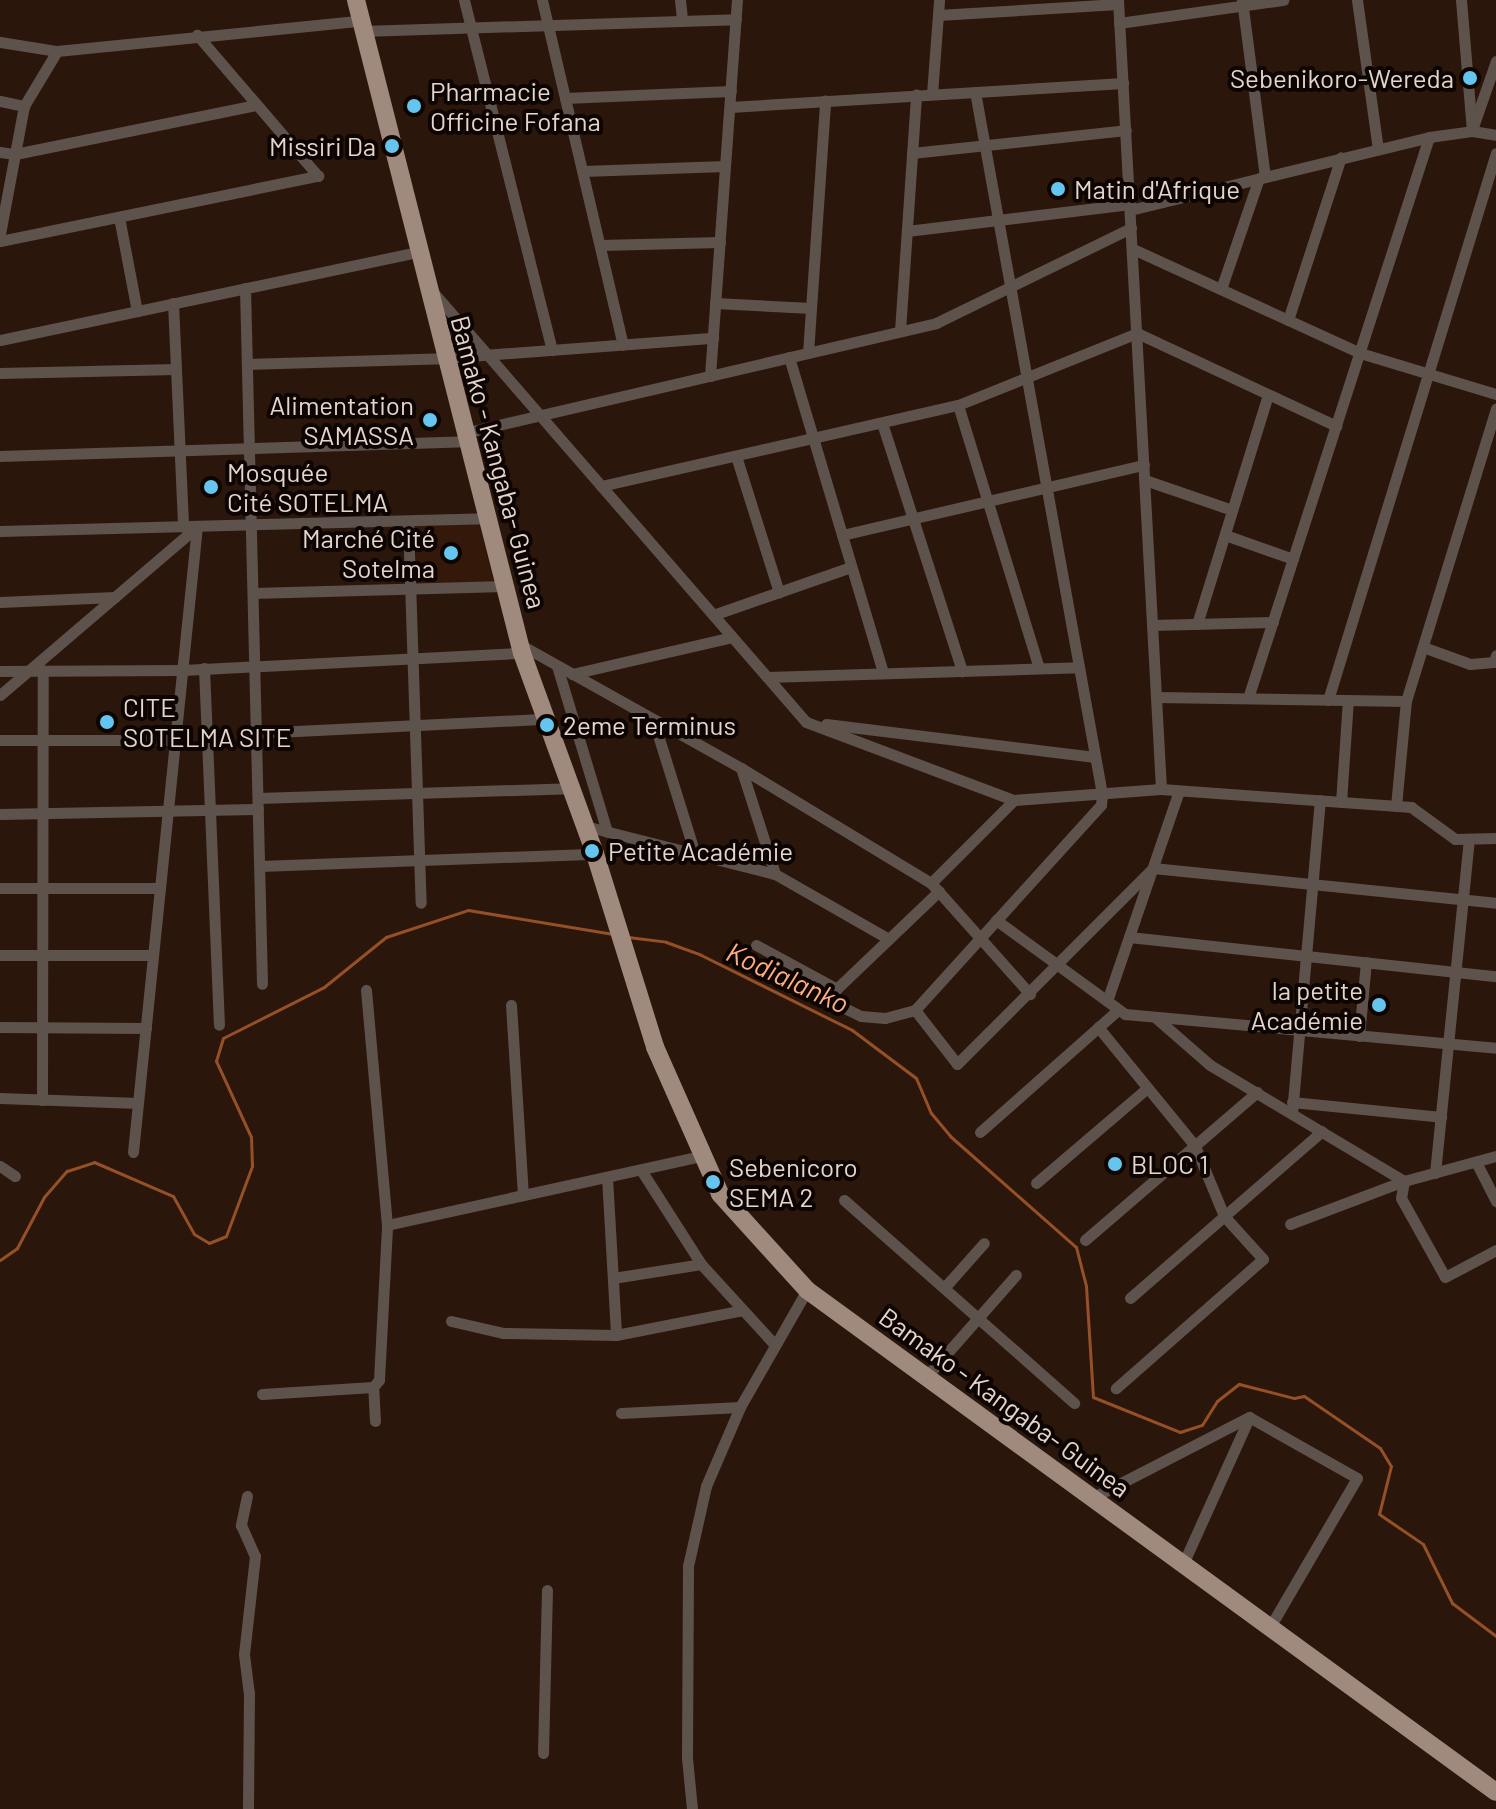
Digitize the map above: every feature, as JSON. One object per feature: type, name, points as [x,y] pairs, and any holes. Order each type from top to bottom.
[{"type":"main road","name":"Bamako - Kangaba- Guinea","points":[[356,0],[424,282],[521,649],[595,854],[655,1047],[720,1194],[752,1235],[807,1290],[1496,1792]]},
{"type":"street","points":[[464,0],[552,350]]},
{"type":"street","points":[[542,0],[623,345]]},
{"type":"street","points":[[680,0],[682,20]]},
{"type":"street","points":[[710,376],[737,0]]},
{"type":"street","points":[[932,94],[939,0]]},
{"type":"street","points":[[1119,23],[1243,3],[1283,0]]},
{"type":"street","points":[[1357,0],[1378,149]]},
{"type":"street","points":[[1461,0],[1472,131]]},
{"type":"street","points":[[938,15],[1118,2],[1161,789]]},
{"type":"street","points":[[1221,289],[1262,177],[1243,3]]},
{"type":"street","points":[[0,42],[57,51],[197,35],[361,26],[471,27],[736,19]]},
{"type":"street","points":[[0,241],[318,176],[197,35]]},
{"type":"street","points":[[0,234],[24,106],[57,51]]},
{"type":"street","points":[[1472,131],[1496,61]]},
{"type":"street","points":[[730,107],[1123,83]]},
{"type":"street","points":[[565,98],[731,91]]},
{"type":"street","points":[[975,92],[1102,794],[1101,805],[915,1010],[885,1018],[861,1016],[826,999],[889,939],[1014,800]]},
{"type":"street","points":[[900,331],[916,95]]},
{"type":"street","points":[[0,101],[24,106]]},
{"type":"street","points":[[808,353],[825,101]]},
{"type":"street","points":[[0,152],[15,154],[256,105]]},
{"type":"street","points":[[912,153],[1126,130]]},
{"type":"street","points":[[907,231],[1130,207],[1429,137],[1472,131],[1496,135]]},
{"type":"street","points":[[1248,698],[1429,137]]},
{"type":"street","points":[[1328,700],[1496,153]]},
{"type":"street","points":[[1288,320],[1341,157]]},
{"type":"street","points":[[583,171],[725,166]]},
{"type":"street","points":[[119,217],[137,311]]},
{"type":"street","points":[[0,456],[465,437],[540,415],[936,323],[1011,290],[1131,228]]},
{"type":"street","points":[[600,245],[720,242]]},
{"type":"street","points":[[1133,249],[1360,353],[1496,394]]},
{"type":"street","points":[[0,340],[417,252]]},
{"type":"street","points":[[424,282],[806,722],[1014,800],[1161,789],[1411,807],[1455,839],[1496,838]]},
{"type":"street","points":[[245,288],[262,984]]},
{"type":"street","points":[[173,303],[183,527]]},
{"type":"street","points":[[715,303],[811,308]]},
{"type":"street","points":[[601,486],[958,405],[1137,333],[1336,426]]},
{"type":"street","points":[[247,364],[444,358],[713,338]]},
{"type":"street","points":[[789,357],[883,673]]},
{"type":"street","points":[[0,373],[176,369]]},
{"type":"street","points":[[1197,624],[1268,395]]},
{"type":"street","points":[[958,405],[1039,668]]},
{"type":"street","points":[[1396,806],[1406,701],[1496,409]]},
{"type":"street","points":[[882,423],[962,671]]},
{"type":"street","points":[[736,456],[779,592]]},
{"type":"street","points":[[842,535],[1144,465]]},
{"type":"street","points":[[1145,480],[1232,510]]},
{"type":"street","points":[[0,531],[486,518]]},
{"type":"street","points":[[408,521],[421,903]]},
{"type":"street","points":[[0,695],[197,526]]},
{"type":"street","points":[[133,1152],[197,526]]},
{"type":"street","points":[[1225,535],[1293,559]]},
{"type":"street","points":[[713,615],[851,567]]},
{"type":"street","points":[[253,593],[504,586]]},
{"type":"street","points":[[0,602],[115,597]]},
{"type":"street","points":[[1152,625],[1273,622]]},
{"type":"street","points":[[572,674],[732,637]]},
{"type":"street","points":[[1423,647],[1470,664],[1494,662],[1496,655]]},
{"type":"street","points":[[0,671],[183,670],[255,662],[413,657],[521,649],[741,768],[935,887],[1030,994]]},
{"type":"street","points":[[557,666],[607,832]]},
{"type":"street","points":[[767,677],[1079,667]]},
{"type":"street","points":[[204,668],[219,1025]]},
{"type":"street","points":[[42,1100],[43,670]]},
{"type":"street","points":[[1156,697],[1406,701]]},
{"type":"street","points":[[1341,802],[1348,700]]},
{"type":"street","points":[[256,733],[546,719]]},
{"type":"street","points":[[653,719],[695,854]]},
{"type":"street","points":[[806,722],[1095,757]]},
{"type":"street","points":[[0,740],[176,740]]},
{"type":"street","points":[[741,768],[775,874]]},
{"type":"street","points":[[0,814],[209,810],[417,793],[570,788]]},
{"type":"street","points":[[1107,1001],[1179,791]]},
{"type":"street","points":[[1292,1107],[1320,800]]},
{"type":"street","points":[[585,826],[775,874],[889,939]]},
{"type":"street","points":[[1435,1173],[1469,839]]},
{"type":"street","points":[[260,866],[595,854]]},
{"type":"street","points":[[1153,868],[1496,903]]},
{"type":"street","points":[[915,1010],[957,1064],[1153,868]]},
{"type":"street","points":[[0,888],[160,888]]},
{"type":"street","points":[[996,920],[1118,1010],[1496,1048]]},
{"type":"street","points":[[1129,937],[1496,976]]},
{"type":"street","points":[[756,945],[837,989]]},
{"type":"street","points":[[0,955],[153,955]]},
{"type":"street","points":[[1359,1036],[1366,962]]},
{"type":"street","points":[[366,990],[387,1225],[379,1380],[373,1387],[375,1421]]},
{"type":"street","points":[[511,1005],[523,1195]]},
{"type":"street","points":[[980,1132],[1118,1010]]},
{"type":"street","points":[[1154,1016],[1210,1065],[1257,1092],[1292,1107],[1322,1131],[1404,1181]]},
{"type":"street","points":[[0,1027],[146,1028]]},
{"type":"street","points":[[1098,1027],[1195,1146],[1224,1216],[1263,1259],[1116,1388]]},
{"type":"street","points":[[1036,1183],[1146,1089]]},
{"type":"street","points":[[1085,1240],[1257,1092]]},
{"type":"street","points":[[0,1098],[138,1103]]},
{"type":"street","points":[[1292,1107],[1441,1117]]},
{"type":"street","points":[[1130,1298],[1322,1131]]},
{"type":"street","points":[[387,1225],[701,1156]]},
{"type":"street","points":[[1290,1224],[1404,1181],[1496,1156]]},
{"type":"street","points":[[1476,1162],[1496,1201]]},
{"type":"street","points":[[0,1166],[15,1176]]},
{"type":"street","points":[[641,1170],[701,1264],[774,1344]]},
{"type":"street","points":[[607,1177],[616,1335]]},
{"type":"street","points":[[1404,1181],[1401,1198],[1445,1277],[1496,1250]]},
{"type":"street","points":[[844,1200],[1074,1403]]},
{"type":"street","points":[[944,1288],[984,1243]]},
{"type":"street","points":[[613,1278],[701,1264]]},
{"type":"street","points":[[926,1377],[1016,1275]]},
{"type":"street","points":[[692,1809],[687,1758],[688,1566],[706,1486],[740,1407],[807,1290]]},
{"type":"street","points":[[451,1321],[503,1333],[616,1335],[743,1310]]},
{"type":"street","points":[[262,1394],[373,1387]]},
{"type":"street","points":[[621,1413],[740,1407]]},
{"type":"street","points":[[1092,1498],[1249,1417]]},
{"type":"street","points":[[1183,1564],[1249,1417]]},
{"type":"street","points":[[1249,1417],[1357,1478],[1270,1627]]},
{"type":"street","points":[[247,1496],[241,1525],[255,1556],[244,1654],[249,1692],[248,1809]]},
{"type":"street","points":[[543,1753],[547,1590]]},
{"type":"shaded area","name":"Marché Cité Sotelma","points":[[478,522],[494,582],[418,584],[414,525]]},
{"type":"waterway","name":"Kodialanko","points":[[0,1260],[17,1248],[44,1197],[67,1171],[94,1162],[173,1196],[194,1234],[209,1243],[226,1236],[252,1166],[251,1137],[216,1061],[223,1038],[324,987],[386,937],[468,910],[613,934]]},
{"type":"waterway","name":"Kodialanko","points":[[628,937],[666,942],[701,955],[852,1030],[916,1078],[931,1113],[950,1136],[1076,1247],[1086,1286],[1093,1397],[1180,1432],[1202,1425],[1217,1401],[1239,1384],[1294,1398],[1304,1396],[1380,1448],[1391,1466],[1379,1514],[1423,1544],[1452,1603],[1496,1636]]},
{"type":"place","name":"Sebenikoro-Wereda","points":[[1470,78]]},
{"type":"place","name":"Pharmacie Officine Fofana","points":[[414,106]]},
{"type":"place","name":"Missiri Da","points":[[392,146]]},
{"type":"place","name":"Matin d'Afrique","points":[[1058,189]]},
{"type":"place","name":"Alimentation SAMASSA","points":[[430,420]]},
{"type":"place","name":"Mosquée Cité SOTELMA","points":[[211,487]]},
{"type":"place","name":"Marché Cité Sotelma","points":[[451,553]]},
{"type":"place","name":"CITE SOTELMA SITE","points":[[107,722]]},
{"type":"place","name":"2eme Terminus","points":[[547,725]]},
{"type":"place","name":"Petite Académie","points":[[592,851]]},
{"type":"place","name":"la petite Académie","points":[[1379,1005]]},
{"type":"place","name":"BLOC 1","points":[[1115,1164]]},
{"type":"place","name":"Sebenicoro SEMA 2","points":[[713,1182]]}]
